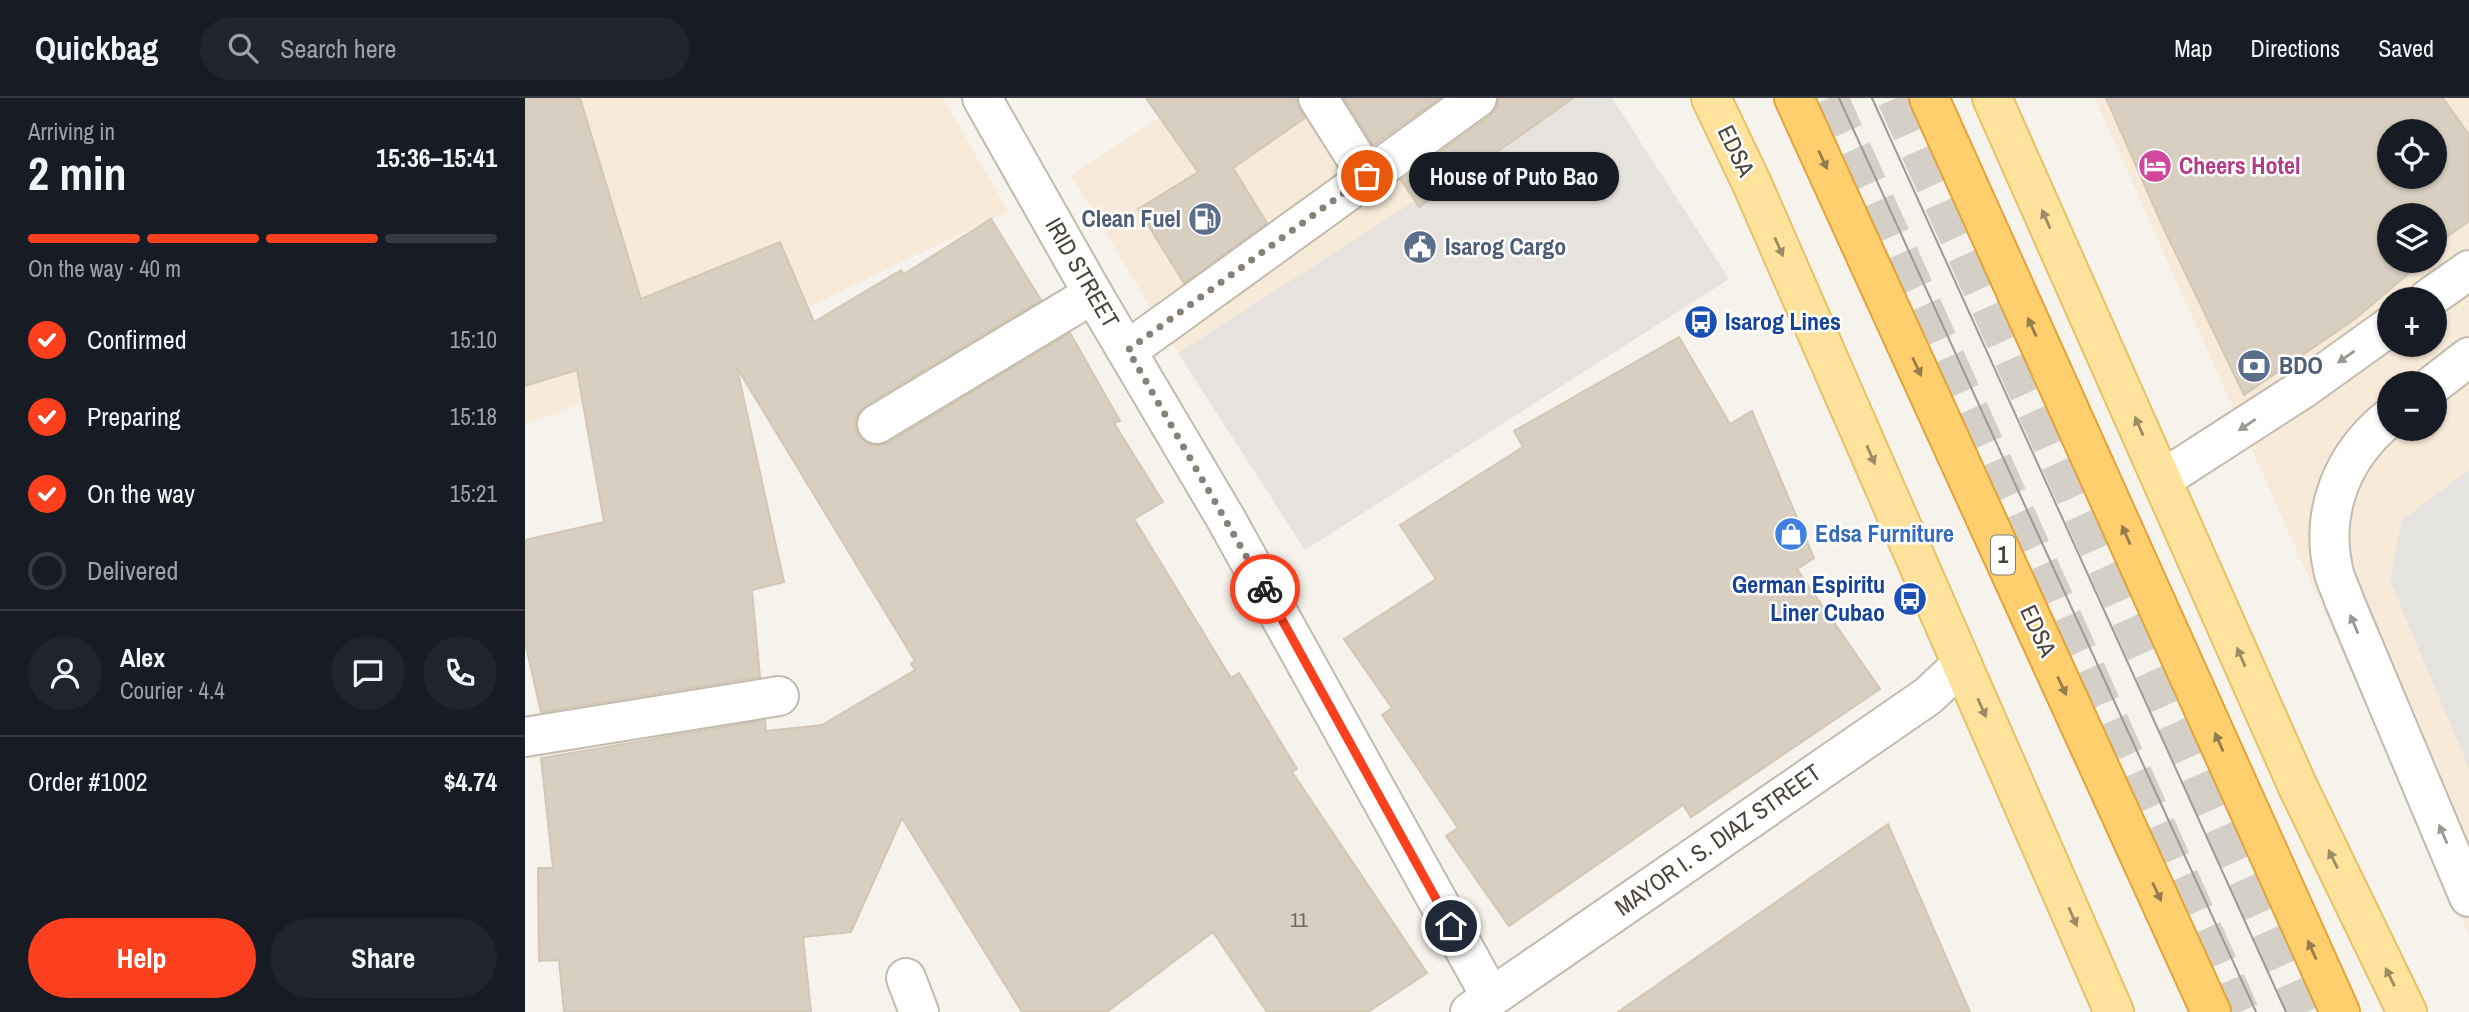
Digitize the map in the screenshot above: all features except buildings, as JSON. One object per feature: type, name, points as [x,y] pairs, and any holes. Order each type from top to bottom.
[{"type":"highway","name":"EDSA","points":[[1794,98],[2211,1012]]},
{"type":"highway","points":[[1929,98],[2340,1012]]},
{"type":"main road","name":"EDSA","points":[[1711,98],[1752,184],[2114,1012]]},
{"type":"main road","points":[[1992,98],[2298,787],[2407,1012]]},
{"type":"street","name":"IRID STREET","points":[[982,98],[1093,294],[1226,519],[1480,1005]]},
{"type":"street","points":[[1318,98],[1367,176]]},
{"type":"street","points":[[1128,350],[1477,98]]},
{"type":"street","points":[[2445,287],[2469,270]]},
{"type":"street","points":[[877,424],[1093,294]]},
{"type":"street","points":[[2163,479],[2304,388],[2377,336]]},
{"type":"street","points":[[2447,374],[2469,357]]},
{"type":"street","points":[[2377,428],[2348,463],[2336,492],[2329,524],[2333,569],[2469,897]]},
{"type":"street","name":"MAYOR I. S. DIAZ STREET","points":[[1480,1005],[1928,696],[1962,664]]},
{"type":"street","points":[[525,737],[779,696]]},
{"type":"shaded area","points":[[525,98],[943,98],[1008,211],[723,348],[525,425]]},
{"type":"shaded area","points":[[1190,98],[1575,98],[1178,353],[1071,175]]},
{"type":"shaded area","points":[[1575,98],[1612,98],[1729,279],[1305,550],[1178,353]]},
{"type":"shaded area","points":[[2095,98],[2469,98],[2469,936]]},
{"type":"shaded area","points":[[2469,470],[2469,768],[2390,581],[2402,520]]},
{"type":"tunnel","points":[[1829,98],[2240,1012]]},
{"type":"tunnel","points":[[1896,98],[2307,1012]]},
{"type":"tram line","points":[[1839,98],[2256,1012]]},
{"type":"tram line","points":[[1872,98],[2286,1012]]},
{"type":"way so far","points":[[1265,589],[1128,350],[1367,176]]},
{"type":"place","name":"Cheers Hotel","points":[[2155,166]]},
{"type":"place","name":"House of Puto Bao","points":[[1367,176]]},
{"type":"place","name":"Clean Fuel","points":[[1205,219]]},
{"type":"place","name":"Isarog Cargo","points":[[1420,247]]},
{"type":"place","name":"Isarog Lines","points":[[1701,322]]},
{"type":"place","name":"BDO","points":[[2254,366]]},
{"type":"place","name":"Edsa Furniture","points":[[1791,534]]},
{"type":"place","name":"German Espiritu Liner Cubao","points":[[1910,599]]},
{"type":"route","points":[[1265,589],[1451,926]]}]
